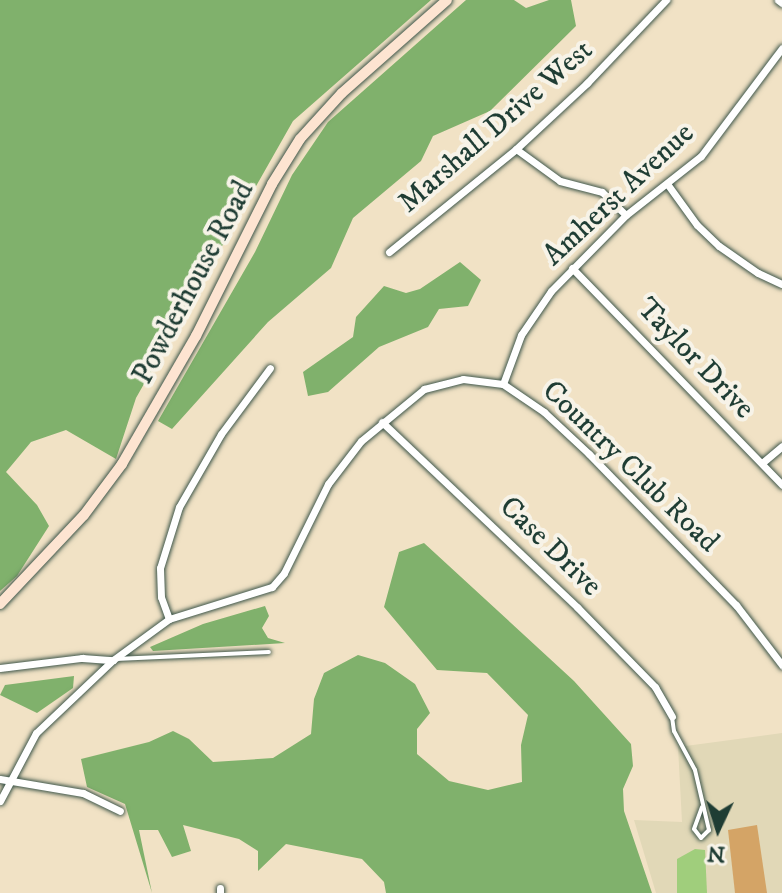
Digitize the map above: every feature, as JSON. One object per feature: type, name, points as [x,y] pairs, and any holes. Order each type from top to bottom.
[{"type":"street","name":"Powderhouse Road","points":[[0,604],[84,515],[122,464],[210,310],[272,184],[300,139],[342,93],[447,0]]},
{"type":"street","name":"Marshall Drive West","points":[[389,252],[516,149],[587,83],[666,0]]},
{"type":"street","name":"Amherst Avenue","points":[[503,384],[521,335],[551,291],[626,215],[668,185],[718,137],[782,48]]},
{"type":"street","points":[[516,149],[560,181],[602,192],[626,215]]},
{"type":"street","points":[[668,185],[697,225],[719,246],[758,273],[782,284]]},
{"type":"street","name":"Taylor Drive","points":[[572,268],[782,485]]},
{"type":"street","points":[[169,619],[161,597],[160,568],[179,507],[214,444],[270,368]]},
{"type":"street","name":"Country Club Road","points":[[0,801],[36,733],[113,660],[169,619],[255,595],[279,581],[328,484],[361,441],[424,389],[445,382],[474,379],[503,384],[544,412],[736,605],[782,665]]},
{"type":"street","name":"Case Drive","points":[[382,422],[577,607],[655,687],[672,717]]},
{"type":"street","points":[[762,463],[782,446]]},
{"type":"street","points":[[0,668],[82,658],[113,660]]},
{"type":"street","points":[[0,779],[83,793],[120,811]]},
{"type":"lane","points":[[113,660],[269,652]]},
{"type":"lane","points":[[672,717],[672,728],[695,770],[709,830],[701,838],[694,829],[702,807]]},
{"type":"shaded area","points":[[782,733],[782,893],[656,893],[634,820],[682,822],[678,747]]},
{"type":"green space","points":[[0,0],[431,0],[293,121],[136,398],[116,459],[66,430],[31,442],[6,472],[37,505],[49,526],[17,576],[0,591]]},
{"type":"green space","points":[[466,0],[514,0],[526,8],[549,0],[571,0],[576,26],[490,111],[433,136],[421,161],[353,218],[331,268],[268,322],[172,429],[158,421],[255,252],[292,175],[328,122]]},
{"type":"green space","points":[[460,262],[481,280],[468,306],[439,309],[428,327],[379,347],[328,392],[308,396],[303,372],[353,337],[356,317],[384,286],[406,293],[420,289]]},
{"type":"green space","points":[[424,543],[574,681],[631,744],[633,766],[623,789],[624,811],[652,893],[386,893],[384,882],[362,859],[286,844],[258,871],[258,851],[239,839],[183,825],[191,851],[172,857],[158,830],[139,830],[152,893],[125,804],[87,787],[81,759],[149,742],[173,731],[189,739],[213,762],[273,758],[311,734],[314,699],[324,673],[358,655],[385,663],[415,684],[430,713],[417,729],[417,754],[449,781],[488,790],[522,782],[521,745],[528,715],[487,673],[437,670],[384,607],[399,552]]},
{"type":"green space","points":[[265,606],[269,616],[262,628],[268,638],[285,643],[153,651],[150,647],[203,624]]},
{"type":"green space","points":[[74,676],[73,688],[37,713],[0,695],[5,685]]},
{"type":"green space","points":[[695,849],[705,850],[707,893],[677,893],[677,859]]},
{"type":"building","points":[[757,825],[767,893],[735,893],[728,830]]}]
